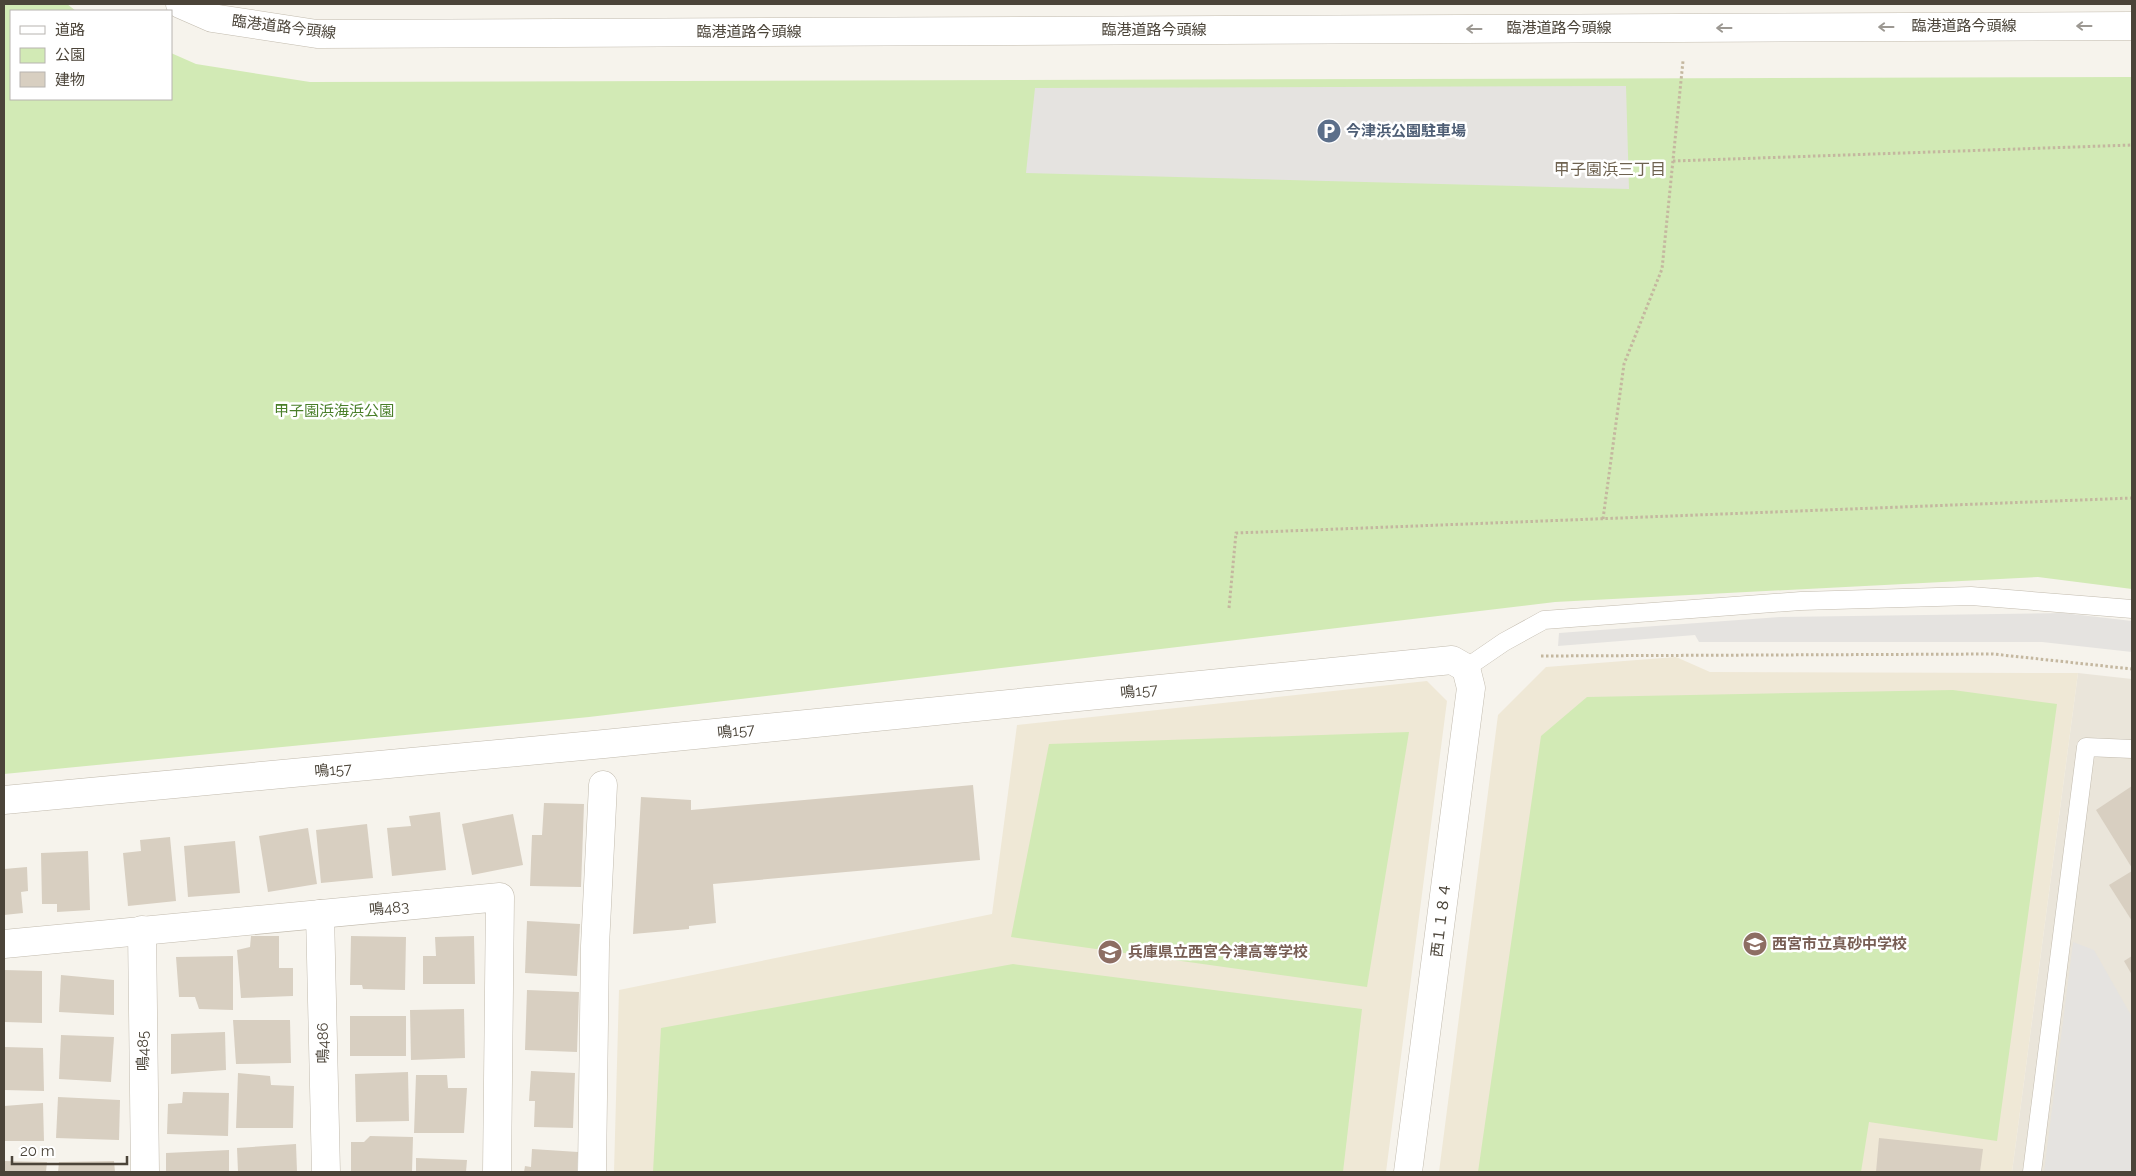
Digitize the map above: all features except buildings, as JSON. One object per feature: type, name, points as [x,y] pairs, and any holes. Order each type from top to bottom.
[{"type":"street","name":"臨港道路今頭線","points":[[180,4],[212,18],[317,34],[2132,26]]},
{"type":"street","name":"鳴157","points":[[4,800],[594,745],[1452,660],[1466,668]]},
{"type":"street","name":"西１１８４","points":[[1408,1172],[1471,688],[1466,668]]},
{"type":"street","points":[[592,1172],[595,946],[603,785]]},
{"type":"street","name":"鳴483","points":[[4,944],[500,897],[497,1172]]},
{"type":"street","name":"鳴486","points":[[320,914],[326,1172]]},
{"type":"street","name":"鳴485","points":[[142,930],[145,1172]]},
{"type":"lane","points":[[1466,668],[1504,642],[1544,620],[1801,601],[1971,596],[2132,609]]},
{"type":"lane","points":[[2032,1172],[2086,747],[2132,749]]},
{"type":"path","points":[[1603,518],[1624,364],[1662,269],[1687,28]]},
{"type":"path","points":[[1673,161],[2132,145]]},
{"type":"path","points":[[1229,608],[1236,533],[2132,498]]},
{"type":"path","points":[[1504,642],[1530,656],[1993,654],[2132,669]]},
{"type":"shaded area","name":"今津浜公園駐車場","points":[[1626,86],[1629,189],[1026,173],[1035,88]]},
{"type":"shaded area","points":[[2063,613],[2132,621],[2132,652],[2042,642],[1699,642],[1695,635],[1558,646],[1559,633],[1780,617]]},
{"type":"shaded area","name":"西宮市立真砂中学校","points":[[1676,657],[1710,672],[2078,673],[2012,1172],[1439,1172],[1498,715],[1546,667]]},
{"type":"shaded area","points":[[2078,673],[2132,679],[2132,1172],[2012,1172]]},
{"type":"shaded area","name":"兵庫県立西宮今津高等学校","points":[[1427,681],[1447,701],[1386,1172],[614,1172],[619,990],[992,914],[1017,725]]},
{"type":"shaded area","points":[[2073,942],[2094,950],[2132,1017],[2132,1172],[2044,1172]]},
{"type":"green space","name":"甲子園浜海浜公園","points":[[4,4],[67,4],[75,10],[10,10],[10,100],[172,100],[172,53],[196,64],[310,82],[2132,77],[2132,589],[2038,577],[1555,602],[589,717],[4,774]]},
{"type":"green space","name":"西宮市立真砂中学校","points":[[1953,690],[2057,704],[1997,1141],[1869,1122],[1861,1172],[1478,1172],[1541,736],[1587,697]]},
{"type":"green space","points":[[1409,732],[1367,987],[1011,937],[1049,744]]},
{"type":"green space","points":[[1013,964],[1362,1009],[1343,1172],[653,1172],[661,1028]]},
{"type":"place","name":"今津浜公園駐車場","points":[[1329,131]]},
{"type":"place","name":"西宮市立真砂中学校","points":[[1755,944]]},
{"type":"place","name":"兵庫県立西宮今津高等学校","points":[[1110,952]]},
{"type":"district","name":"甲子園浜三丁目","points":[[1610,169]]}]
